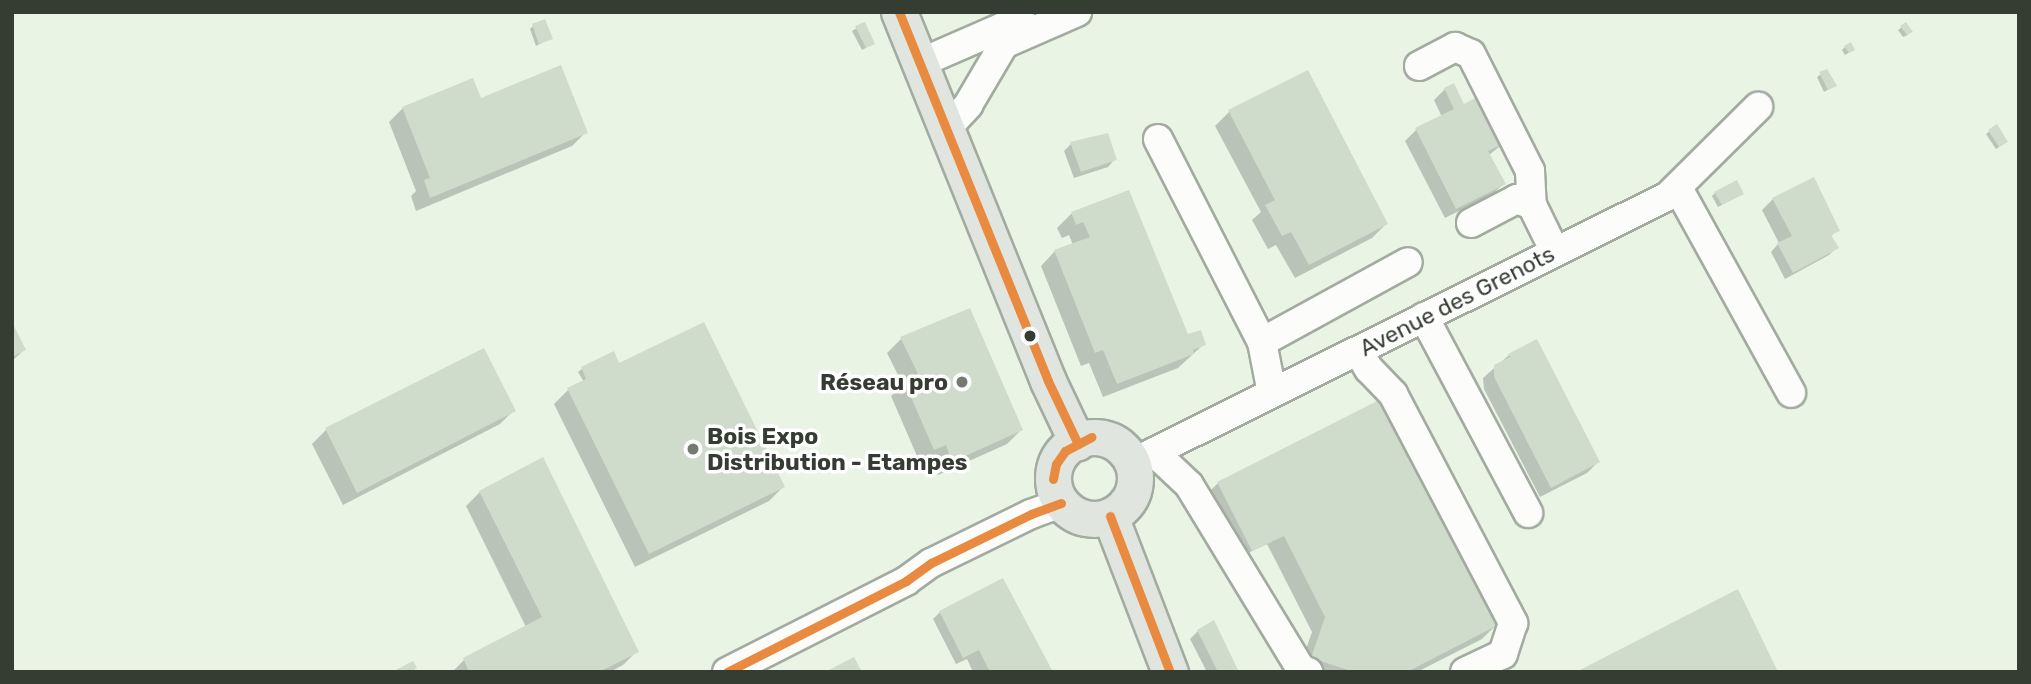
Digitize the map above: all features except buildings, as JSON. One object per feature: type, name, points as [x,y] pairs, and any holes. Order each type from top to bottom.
[{"type":"main road","points":[[900,12],[1048,381],[1077,442]]},
{"type":"main road","points":[[1091,437],[1111,441],[1143,457],[1134,489],[1122,509],[1110,516],[1087,519],[1073,513],[1061,502],[1053,479],[1056,464],[1065,451],[1077,442],[1091,437]]},
{"type":"main road","points":[[1110,516],[1170,672]]},
{"type":"street","points":[[920,63],[993,21],[1036,12]]},
{"type":"street","points":[[946,129],[968,105],[1004,44],[1077,12]]},
{"type":"street","points":[[1419,66],[1455,47],[1471,54],[1530,171],[1532,205],[1555,252]]},
{"type":"street","name":"Avenue des Grenots","points":[[1143,457],[1678,188],[1758,107]]},
{"type":"street","points":[[1158,139],[1262,342],[1272,393]]},
{"type":"street","points":[[1678,188],[1791,393]]},
{"type":"street","points":[[1471,223],[1517,199],[1532,205]]},
{"type":"street","points":[[1262,342],[1408,262]]},
{"type":"street","points":[[1424,317],[1528,513]]},
{"type":"street","points":[[1358,351],[1369,369],[1393,394],[1513,623],[1503,654],[1465,672]]},
{"type":"street","points":[[1143,457],[1189,485],[1301,669],[1308,672]]},
{"type":"street","points":[[727,672],[906,581],[931,563],[1031,513],[1061,502]]},
{"type":"transit line","points":[[899,12],[1048,381],[1077,442]]},
{"type":"transit line","points":[[1053,479],[1056,464],[1065,451],[1091,437]]},
{"type":"transit line","points":[[727,672],[906,581],[931,563],[1031,514],[1061,503]]},
{"type":"transit line","points":[[1110,516],[1170,672]]},
{"type":"place","name":"Réseau pro","points":[[962,382]]},
{"type":"place","name":"Bois Expo Distribution - Etampes","points":[[693,449]]}]
